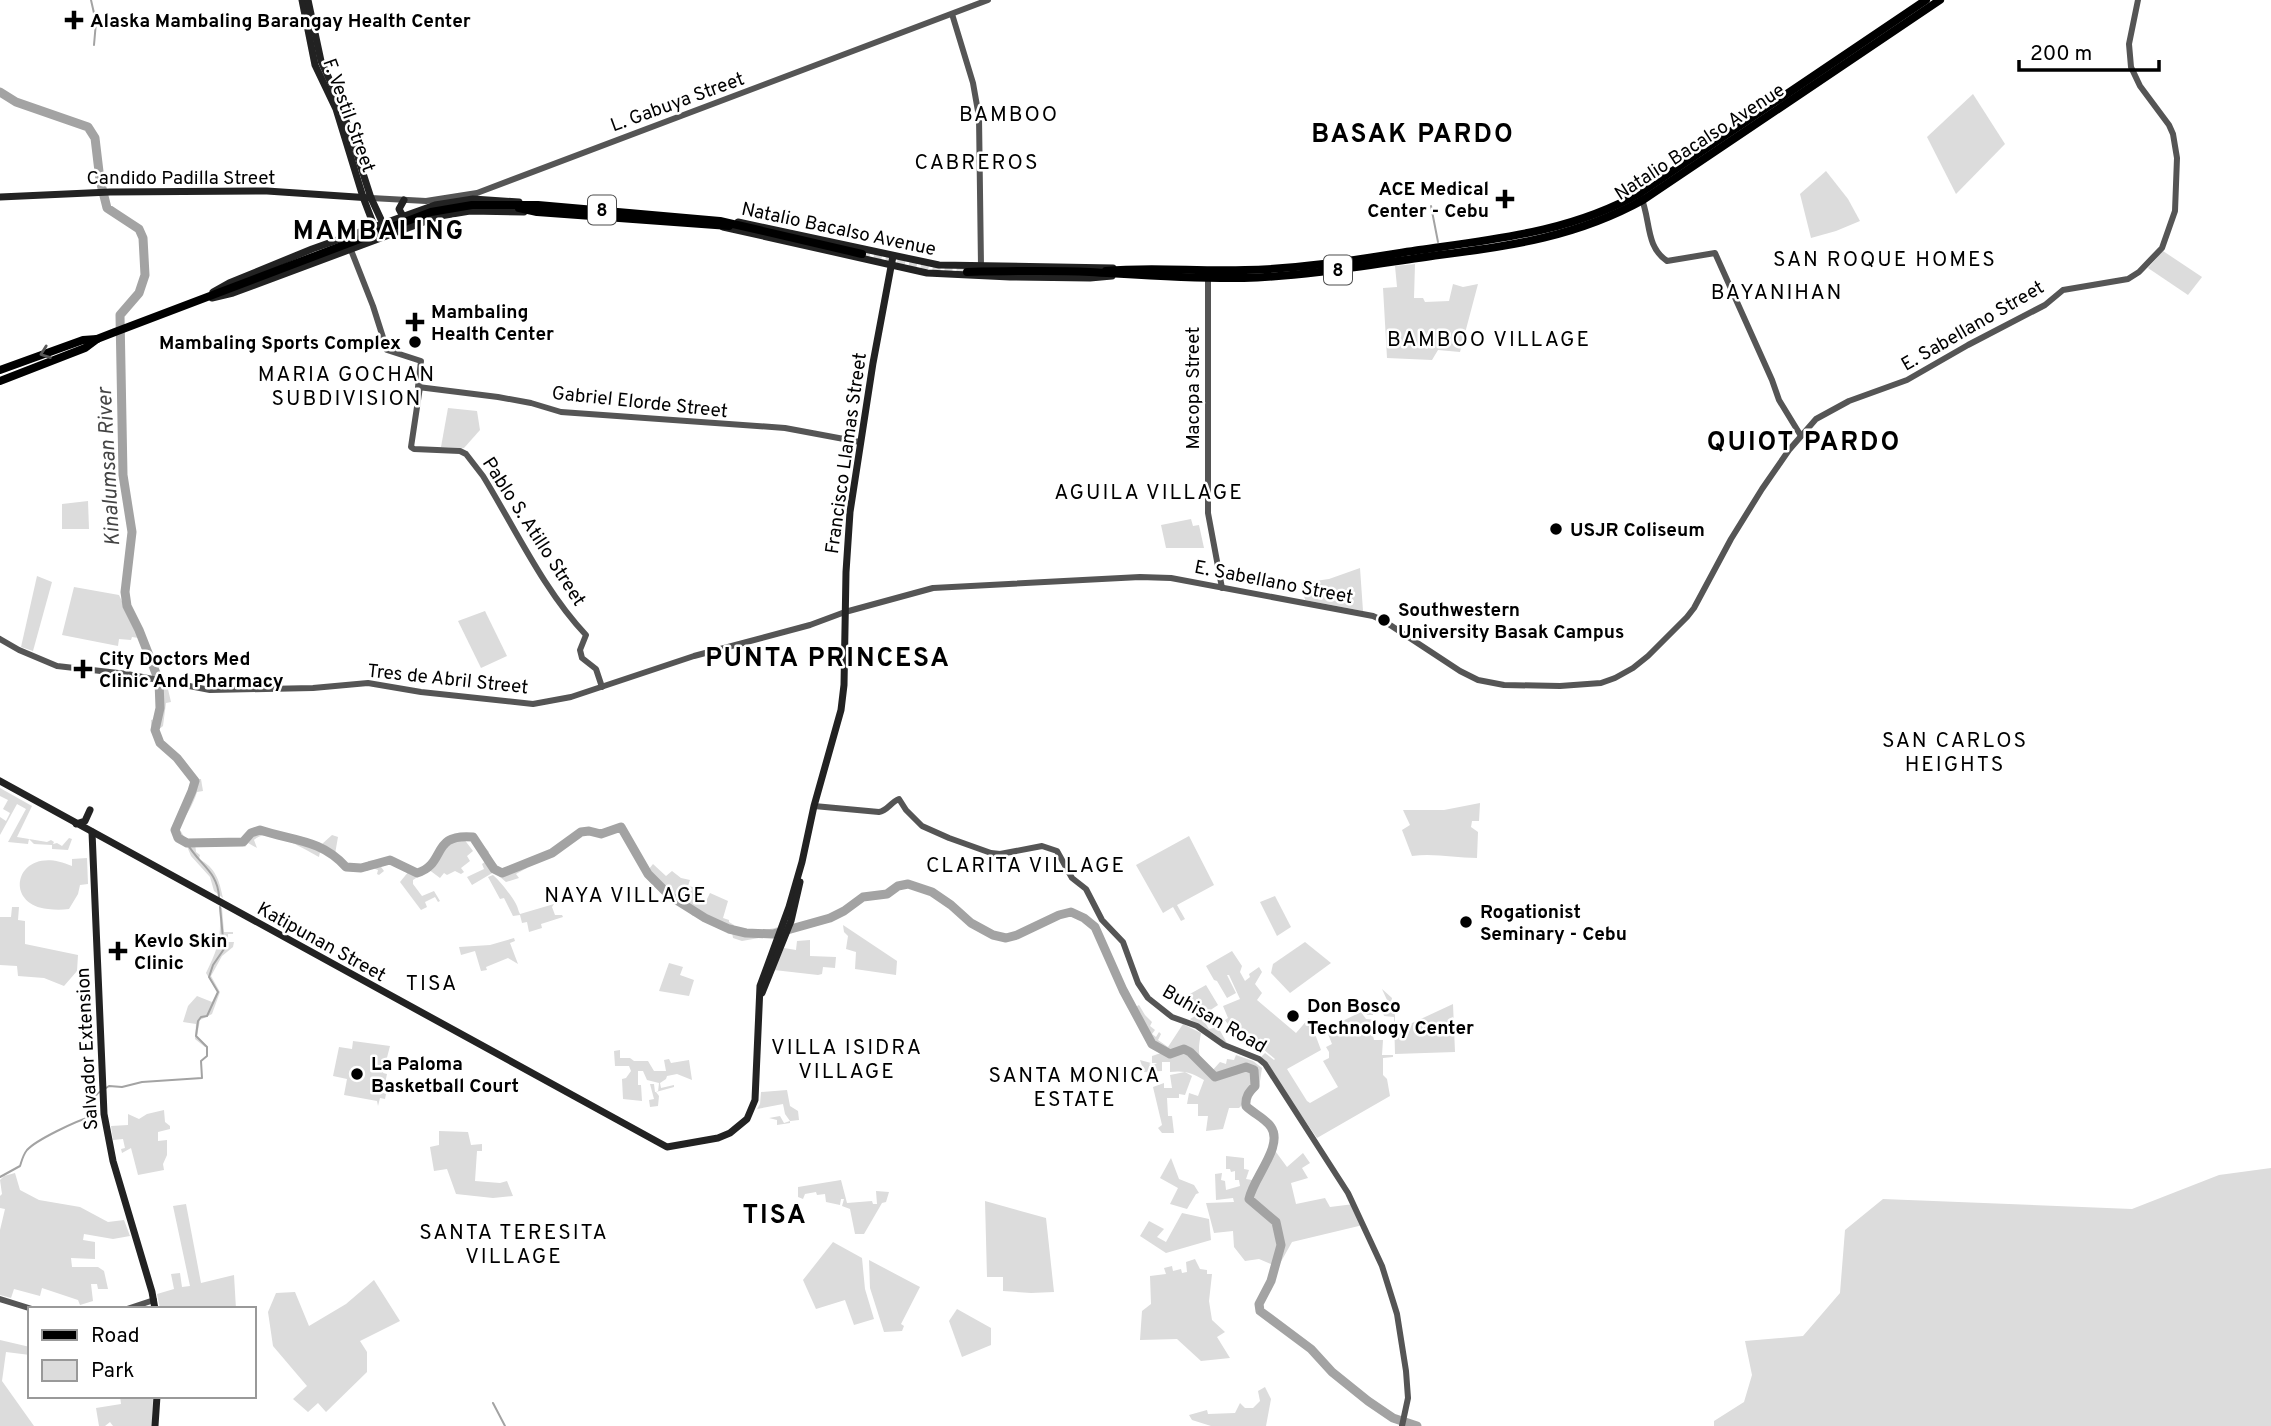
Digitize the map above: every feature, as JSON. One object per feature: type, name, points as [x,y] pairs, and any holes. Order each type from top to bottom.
[{"type":"main road","name":"F. Vestil Street","points":[[302,0],[315,65],[339,117],[367,198],[379,225],[388,235]]},
{"type":"main road","name":"F. Vestil Street","points":[[308,0],[321,61],[341,105],[367,198]]},
{"type":"main road","name":"Natalio Bacalso Avenue","points":[[1641,196],[1926,0]]},
{"type":"main road","name":"Natalio Bacalso Avenue","points":[[967,272],[1209,274],[1359,263],[1560,227],[1641,196],[1940,0]]},
{"type":"main road","name":"Candido Padilla Street","points":[[0,197],[110,191],[267,191],[367,198]]},
{"type":"main road","name":"Natalio Bacalso Avenue","points":[[194,303],[229,283],[435,205],[461,199],[490,199],[537,208]]},
{"type":"main road","points":[[401,230],[405,224],[399,208],[404,200]]},
{"type":"main road","name":"Natalio Bacalso Avenue","points":[[0,381],[85,348],[97,339],[128,327],[431,212],[454,207],[496,204],[762,226],[939,265],[1105,267],[1119,272]]},
{"type":"main road","name":"Natalio Bacalso Avenue","points":[[194,303],[233,293],[454,213],[537,208]]},
{"type":"main road","name":"Natalio Bacalso Avenue","points":[[719,223],[927,273],[1090,278],[1119,272]]},
{"type":"main road","name":"Natalio Bacalso Avenue","points":[[719,223],[862,254]]},
{"type":"main road","name":"F. Vestil Street","points":[[379,225],[379,238]]},
{"type":"main road","name":"Francisco Llamas Street","points":[[667,1147],[718,1138],[737,1128],[747,1119],[755,1100],[760,986],[788,920],[814,806],[841,710],[844,685],[847,538],[860,442],[893,256]]},
{"type":"main road","name":"Natalio Bacalso Avenue","points":[[0,370],[83,340],[97,339]]},
{"type":"main road","name":"Katipunan Street","points":[[0,782],[667,1147]]},
{"type":"main road","points":[[76,824],[85,821],[90,810]]},
{"type":"main road","name":"Salvador Extension","points":[[92,832],[102,1093],[113,1161],[155,1304]]},
{"type":"main road","points":[[93,850],[98,843],[108,841]]},
{"type":"main road","points":[[155,1426],[157,1398]]},
{"type":"street","name":"L. Gabuya Street","points":[[367,198],[426,201],[477,193],[988,0]]},
{"type":"street","name":"E. Sabellano Street","points":[[845,612],[933,588],[1140,577],[1178,579],[1373,616],[1460,671],[1487,683],[1555,686],[1601,683],[1633,668],[1695,608],[1731,539],[1762,489],[1816,419],[1835,408],[1907,380],[2045,305],[2063,290],[2128,279],[2139,272],[2162,248],[2175,211],[2177,158],[2169,125],[2140,86],[2131,67],[2129,44],[2138,0]]},
{"type":"street","points":[[951,14],[973,83],[979,117],[981,266]]},
{"type":"street","points":[[1641,196],[1649,219],[1651,240],[1663,259],[1667,261],[1715,253],[1779,400],[1801,436]]},
{"type":"street","points":[[346,237],[387,350],[421,360],[419,387]]},
{"type":"street","name":"Macopa Street","points":[[1209,274],[1208,513],[1222,588]]},
{"type":"street","name":"Gabriel Elorde Street","points":[[419,387],[498,397],[561,412],[785,428],[860,442]]},
{"type":"street","name":"Pablo S. Atillo Street","points":[[419,387],[411,447],[460,451],[470,458],[554,592],[586,635],[580,650],[582,658],[596,669],[602,687]]},
{"type":"street","name":"Tres de Abril Street","points":[[0,639],[57,666],[147,677],[219,691],[368,683],[421,692],[533,704],[571,698],[694,656],[810,625],[845,612]]},
{"type":"street","name":"Buhisan Road","points":[[814,806],[879,812],[899,799],[922,826],[992,853],[1042,846],[1057,851],[1072,878],[1086,889],[1102,920],[1123,942],[1138,983],[1148,998],[1172,1017],[1197,1026],[1224,1045],[1265,1064],[1348,1193],[1376,1249],[1397,1314],[1407,1378],[1408,1398],[1402,1426]]},
{"type":"street","points":[[0,1298],[28,1308]]},
{"type":"green space","points":[[1973,94],[2005,144],[1956,194],[1927,137]]},
{"type":"green space","points":[[1826,171],[1848,199],[1860,221],[1811,238],[1800,194]]},
{"type":"green space","points":[[2163,251],[2202,277],[2188,295],[2148,268]]},
{"type":"green space","points":[[1415,264],[1414,298],[1423,298],[1425,302],[1449,301],[1453,284],[1463,287],[1478,284],[1460,352],[1438,350],[1432,360],[1387,358],[1383,288],[1397,287],[1395,266]]},
{"type":"green space","points":[[448,408],[477,411],[480,430],[464,448],[441,447]]},
{"type":"green space","points":[[88,501],[89,529],[62,529],[62,504]]},
{"type":"green space","points":[[1191,519],[1193,526],[1199,525],[1204,548],[1166,548],[1161,525]]},
{"type":"green space","points":[[1360,568],[1363,611],[1305,600],[1301,583],[1329,579]]},
{"type":"green space","points":[[37,576],[52,582],[33,651],[21,647]]},
{"type":"green space","points":[[74,587],[119,595],[139,638],[119,639],[118,646],[62,635]]},
{"type":"green space","points":[[485,611],[507,656],[481,668],[458,621]]},
{"type":"green space","points":[[158,683],[167,685],[171,702],[166,703],[163,726],[158,730],[162,740],[184,760],[197,779],[201,779],[203,791],[197,792],[179,828],[186,840],[239,841],[252,829],[265,829],[322,844],[332,835],[338,837],[335,854],[343,861],[359,867],[369,864],[368,861],[376,860],[384,871],[379,875],[378,870],[370,867],[368,871],[346,868],[329,855],[320,852],[319,857],[286,840],[268,835],[254,840],[257,848],[248,843],[245,847],[240,842],[195,843],[199,859],[216,875],[223,898],[214,891],[210,877],[191,856],[186,844],[171,830],[181,806],[186,803],[192,782],[184,767],[162,747],[152,731],[151,720],[155,719],[159,706]]},
{"type":"green space","points":[[0,788],[32,806],[17,837],[29,839],[28,844],[8,842],[26,809],[17,804],[0,835],[0,817],[6,821],[10,813],[3,809],[8,800],[0,796]]},
{"type":"green space","points":[[1480,803],[1479,821],[1472,821],[1471,827],[1478,832],[1477,858],[1412,856],[1402,830],[1410,825],[1403,810],[1444,810]]},
{"type":"green space","points":[[465,833],[475,835],[489,852],[487,854],[504,869],[542,855],[552,848],[556,853],[526,865],[527,868],[516,874],[519,878],[506,882],[494,872],[472,885],[467,877],[484,869],[482,864],[486,861],[473,839],[464,839],[473,851],[467,856],[470,861],[461,868],[464,872],[461,874],[455,871],[447,875],[444,873],[440,878],[428,869],[446,842],[447,836]]},
{"type":"green space","points":[[1189,836],[1214,885],[1177,905],[1185,919],[1181,921],[1173,907],[1163,913],[1136,865]]},
{"type":"green space","points":[[69,838],[72,839],[68,850],[52,849],[52,845],[34,844],[29,839],[47,842],[51,840],[53,844],[62,846]]},
{"type":"green space","points":[[87,858],[88,884],[80,885],[69,909],[48,909],[33,905],[24,897],[20,887],[21,876],[28,867],[38,861],[53,860],[72,866],[72,859]]},
{"type":"green space","points":[[653,864],[666,876],[672,871],[681,878],[690,880],[688,886],[702,889],[698,899],[705,903],[710,893],[728,901],[723,918],[729,920],[734,927],[767,930],[778,927],[775,934],[742,941],[733,938],[732,932],[695,914],[693,916],[666,891],[647,879],[641,868],[645,865],[649,869]]},
{"type":"green space","points":[[409,871],[419,876],[413,880],[413,884],[422,896],[434,891],[440,901],[435,897],[425,902],[427,907],[421,910],[400,882]]},
{"type":"green space","points":[[493,875],[517,905],[520,914],[554,904],[552,907],[555,915],[563,917],[541,924],[542,928],[529,932],[527,922],[522,923],[520,915],[513,916],[504,898],[500,899],[488,877]]},
{"type":"green space","points":[[1275,896],[1291,927],[1277,936],[1260,902]]},
{"type":"green space","points":[[219,906],[222,908],[224,932],[233,932],[228,934],[228,942],[234,942],[211,976],[220,992],[212,1014],[200,1020],[197,1036],[208,1047],[205,1047],[195,1039],[196,1024],[183,1022],[188,1006],[197,996],[212,1002],[217,992],[206,973],[218,941]]},
{"type":"green space","points":[[12,907],[19,907],[18,920],[25,921],[25,944],[78,955],[77,971],[64,986],[44,978],[18,976],[17,966],[0,965],[0,917],[11,917]]},
{"type":"green space","points":[[843,925],[897,961],[896,975],[855,969],[856,952],[846,949],[848,936]]},
{"type":"green space","points":[[514,938],[515,941],[510,943],[518,964],[508,958],[481,971],[475,951],[461,955],[459,947],[490,945]]},
{"type":"green space","points":[[810,940],[810,956],[836,957],[835,968],[823,967],[822,974],[818,975],[774,970],[784,948],[796,950],[797,941]]},
{"type":"green space","points":[[1305,942],[1331,963],[1290,993],[1271,973],[1273,964]]},
{"type":"green space","points":[[1232,951],[1242,966],[1240,972],[1245,981],[1250,977],[1249,974],[1259,967],[1262,972],[1255,984],[1262,993],[1257,1000],[1296,1033],[1309,1018],[1321,1050],[1287,1069],[1307,1101],[1310,1103],[1338,1087],[1323,1061],[1329,1058],[1326,1047],[1332,1044],[1326,1029],[1361,1012],[1366,1019],[1376,1020],[1378,1027],[1371,1027],[1374,1040],[1383,1040],[1382,1055],[1393,1055],[1383,1058],[1383,1075],[1387,1079],[1390,1096],[1317,1138],[1261,1057],[1265,1053],[1275,1059],[1244,1033],[1238,1039],[1225,1020],[1228,1018],[1223,1006],[1240,999],[1229,975],[1236,993],[1227,998],[1206,966]]},
{"type":"green space","points":[[669,963],[683,967],[680,975],[694,980],[689,996],[659,991]]},
{"type":"green space","points":[[1206,985],[1218,1005],[1206,1013],[1208,1018],[1204,1021],[1209,1029],[1218,1027],[1228,1045],[1190,1019],[1197,1015],[1194,1010],[1188,1012],[1176,1005],[1180,1003],[1179,1000]]},
{"type":"green space","points":[[1382,989],[1392,998],[1390,1007],[1395,1008],[1395,1023],[1410,1024],[1453,1004],[1455,1052],[1395,1054],[1394,1017],[1384,1016],[1382,1008],[1373,1008],[1373,1015],[1367,1015],[1364,1010],[1387,1000]]},
{"type":"green space","points":[[1139,1005],[1152,1022],[1150,1026],[1155,1030],[1152,1034],[1156,1037],[1159,1032],[1161,1034],[1158,1040],[1168,1047],[1183,1024],[1201,1033],[1199,1054],[1203,1063],[1212,1071],[1220,1062],[1226,1064],[1227,1059],[1234,1060],[1236,1055],[1253,1061],[1262,1068],[1259,1088],[1239,1108],[1229,1108],[1223,1129],[1206,1131],[1208,1116],[1198,1116],[1198,1104],[1187,1104],[1189,1093],[1198,1096],[1204,1080],[1180,1071],[1170,1072],[1170,1062],[1162,1062],[1162,1071],[1144,1072],[1140,1060],[1151,1063],[1149,1064],[1152,1066],[1157,1063],[1152,1063],[1152,1056],[1161,1053],[1152,1044],[1132,1009]]},
{"type":"green space","points":[[353,1041],[390,1046],[383,1073],[387,1074],[383,1093],[386,1094],[385,1099],[380,1098],[378,1106],[377,1101],[344,1095],[347,1079],[333,1076],[339,1047],[352,1049]]},
{"type":"green space","points":[[620,1050],[620,1058],[648,1061],[654,1071],[666,1071],[664,1060],[669,1059],[671,1063],[689,1060],[692,1080],[677,1074],[667,1076],[660,1083],[661,1088],[674,1087],[658,1091],[659,1083],[647,1080],[643,1071],[638,1071],[642,1101],[623,1099],[622,1079],[631,1071],[629,1066],[615,1066],[614,1051]]},
{"type":"green space","points":[[1185,1072],[1192,1076],[1185,1095],[1167,1098],[1168,1116],[1172,1116],[1174,1133],[1162,1133],[1158,1128],[1162,1125],[1153,1087],[1164,1083],[1164,1088],[1172,1088],[1170,1075]]},
{"type":"green space","points":[[650,1084],[654,1084],[659,1096],[658,1106],[650,1107],[649,1100],[654,1099]]},
{"type":"green space","points":[[787,1090],[790,1106],[798,1111],[799,1120],[790,1121],[783,1104],[757,1109],[761,1092]]},
{"type":"green space","points":[[164,1110],[165,1122],[170,1129],[158,1132],[158,1141],[167,1140],[164,1170],[138,1175],[131,1148],[122,1153],[121,1149],[125,1148],[123,1139],[113,1140],[111,1126],[128,1125],[128,1114],[139,1119]]},
{"type":"green space","points":[[780,1116],[784,1123],[790,1123],[777,1125],[777,1120],[769,1118]]},
{"type":"green space","points":[[439,1131],[468,1132],[471,1145],[482,1144],[482,1151],[477,1151],[475,1181],[507,1181],[513,1196],[493,1198],[456,1194],[447,1169],[434,1171],[430,1147],[439,1145]]},
{"type":"green space","points":[[1273,1148],[1287,1167],[1303,1153],[1310,1163],[1302,1168],[1308,1178],[1291,1183],[1296,1204],[1325,1198],[1330,1207],[1354,1204],[1363,1225],[1292,1242],[1278,1267],[1259,1259],[1245,1261],[1234,1247],[1233,1231],[1214,1233],[1206,1203],[1234,1202],[1233,1198],[1216,1200],[1215,1174],[1222,1173],[1221,1180],[1225,1181],[1226,1190],[1240,1186],[1239,1180],[1235,1180],[1235,1171],[1226,1169],[1226,1156],[1244,1158],[1244,1169],[1249,1170],[1246,1179],[1252,1180],[1254,1177],[1255,1180]]},
{"type":"green space","points":[[1171,1158],[1179,1179],[1194,1185],[1199,1193],[1187,1209],[1170,1204],[1178,1188],[1160,1178]]},
{"type":"green space","points":[[2271,1168],[2271,1426],[1714,1426],[1714,1421],[1744,1402],[1752,1375],[1745,1341],[1803,1336],[1840,1293],[1845,1230],[1883,1199],[2132,1209],[2219,1175]]},
{"type":"green space","points":[[15,1173],[20,1190],[39,1200],[80,1207],[108,1222],[124,1220],[130,1236],[113,1239],[84,1234],[83,1240],[95,1242],[95,1259],[71,1258],[72,1267],[98,1267],[104,1271],[108,1289],[98,1289],[97,1284],[91,1284],[93,1301],[80,1305],[78,1300],[42,1288],[40,1296],[14,1289],[11,1298],[0,1295],[0,1230],[5,1209],[0,1208],[0,1180]]},
{"type":"green space","points":[[841,1180],[847,1203],[872,1201],[877,1204],[876,1191],[889,1192],[886,1202],[882,1203],[864,1234],[855,1234],[850,1209],[842,1206],[844,1199],[841,1199],[840,1205],[826,1202],[825,1194],[817,1195],[816,1192],[805,1194],[803,1199],[798,1197],[798,1187]]},
{"type":"green space","points":[[985,1201],[1046,1218],[1054,1292],[1003,1291],[1003,1277],[987,1277]]},
{"type":"green space","points":[[186,1204],[201,1283],[234,1275],[236,1307],[160,1307],[157,1294],[174,1289],[171,1274],[180,1273],[182,1287],[190,1286],[173,1206]]},
{"type":"green space","points":[[1182,1213],[1209,1219],[1211,1240],[1166,1253],[1140,1236],[1149,1221],[1164,1229],[1157,1237],[1166,1242]]},
{"type":"green space","points":[[833,1242],[862,1258],[865,1289],[874,1319],[854,1325],[845,1300],[816,1309],[803,1280]]},
{"type":"green space","points":[[1195,1259],[1200,1269],[1212,1274],[1209,1301],[1212,1320],[1225,1332],[1217,1337],[1230,1358],[1201,1361],[1177,1339],[1140,1340],[1142,1311],[1151,1304],[1150,1276],[1166,1274],[1164,1268],[1172,1266],[1173,1271],[1181,1269],[1182,1273],[1187,1272],[1186,1262]]},
{"type":"green space","points":[[869,1260],[920,1287],[901,1324],[904,1326],[902,1331],[884,1332],[870,1288]]},
{"type":"green space","points":[[374,1280],[400,1321],[360,1341],[367,1352],[367,1372],[326,1412],[318,1403],[308,1412],[293,1399],[307,1386],[273,1346],[268,1312],[276,1293],[295,1292],[309,1326],[346,1304]]},
{"type":"green space","points":[[957,1309],[991,1328],[991,1345],[962,1357],[949,1321]]},
{"type":"green space","points":[[0,1340],[28,1347],[28,1355],[6,1352],[2,1381],[34,1426],[0,1426]]},
{"type":"green space","points":[[1265,1387],[1271,1399],[1266,1426],[1211,1426],[1192,1420],[1189,1415],[1207,1410],[1208,1414],[1235,1413],[1240,1403],[1245,1408],[1253,1408],[1260,1401],[1258,1391]]},
{"type":"green space","points":[[120,1398],[153,1398],[152,1426],[113,1426],[110,1422],[99,1426],[96,1408],[121,1404]]},
{"type":"waterway","points":[[91,0],[96,22],[94,45]]},
{"type":"waterway","name":"Kinalumsan River","points":[[0,92],[16,102],[88,127],[95,138],[100,180],[107,208],[139,229],[143,238],[145,275],[139,293],[120,315],[123,475],[132,532],[125,592],[127,606],[159,681],[160,708],[155,730],[160,743],[177,758],[195,781],[175,830],[178,838],[187,843],[243,842],[251,833],[260,830],[317,846],[346,867],[361,868],[390,860],[417,873],[426,869],[450,840],[473,837],[494,869],[502,873],[552,853],[581,832],[601,834],[621,827],[648,874],[670,896],[705,918],[746,933],[773,934],[830,918],[863,897],[887,894],[898,886],[908,884],[932,892],[971,923],[993,935],[1006,938],[1059,915],[1071,912],[1084,918],[1095,927],[1123,990],[1152,1044],[1170,1054],[1184,1049],[1190,1052],[1215,1077],[1246,1067],[1254,1070],[1255,1086],[1248,1095],[1246,1106],[1269,1124],[1274,1143],[1249,1199],[1276,1222],[1281,1245],[1271,1281],[1259,1304],[1260,1311],[1311,1349],[1332,1372],[1368,1401],[1393,1418],[1417,1426]]},
{"type":"waterway","points":[[1431,206],[1438,242]]},
{"type":"waterway","points":[[187,843],[211,874],[219,897]]},
{"type":"waterway","points":[[106,1088],[142,1082],[202,1078],[201,1061],[207,1056],[207,1047],[196,1036],[198,1021],[207,1016],[218,992],[209,977],[213,965],[224,949],[220,907]]},
{"type":"waterway","points":[[0,1177],[20,1166],[27,1150],[39,1141],[90,1117],[92,1102],[101,1091]]},
{"type":"waterway","points":[[493,1403],[505,1426]]},
{"type":"tunnel","points":[[862,254],[937,269],[967,272]]},
{"type":"place","name":"Alaska Mambaling Barangay Health Center","points":[[74,20]]},
{"type":"place","name":"ACE Medical Center - Cebu","points":[[1505,199]]},
{"type":"place","name":"Mambaling Health Center","points":[[415,322]]},
{"type":"place","name":"Mambaling Sports Complex","points":[[415,342]]},
{"type":"place","name":"USJR Coliseum","points":[[1556,529]]},
{"type":"place","name":"Southwestern University Basak Campus","points":[[1384,620]]},
{"type":"place","name":"City Doctors Med Clinic And Pharmacy","points":[[83,669]]},
{"type":"place","name":"Rogationist Seminary - Cebu","points":[[1466,922]]},
{"type":"place","name":"Kevlo Skin Clinic","points":[[118,951]]},
{"type":"place","name":"Don Bosco Technology Center","points":[[1293,1016]]},
{"type":"place","name":"La Paloma Basketball Court","points":[[357,1074]]},
{"type":"district","name":"BAMBOO","points":[[1009,114]]},
{"type":"district","name":"BASAK PARDO","points":[[1413,133]]},
{"type":"district","name":"CABREROS","points":[[977,162]]},
{"type":"district","name":"MAMBALING","points":[[379,230]]},
{"type":"district","name":"SAN ROQUE HOMES","points":[[1885,259]]},
{"type":"district","name":"BAYANIHAN","points":[[1777,292]]},
{"type":"district","name":"BAMBOO VILLAGE","points":[[1489,339]]},
{"type":"district","name":"MARIA GOCHAN SUBDIVISION","points":[[347,386]]},
{"type":"district","name":"QUIOT PARDO","points":[[1804,441]]},
{"type":"district","name":"AGUILA VILLAGE","points":[[1149,492]]},
{"type":"district","name":"PUNTA PRINCESA","points":[[828,657]]},
{"type":"district","name":"SAN CARLOS HEIGHTS","points":[[1955,752]]},
{"type":"district","name":"CLARITA VILLAGE","points":[[1026,865]]},
{"type":"district","name":"NAYA VILLAGE","points":[[626,895]]},
{"type":"district","name":"TISA","points":[[432,983]]},
{"type":"district","name":"VILLA ISIDRA VILLAGE","points":[[847,1059]]},
{"type":"district","name":"SANTA MONICA ESTATE","points":[[1075,1087]]},
{"type":"district","name":"TISA","points":[[775,1214]]},
{"type":"district","name":"SANTA TERESITA VILLAGE","points":[[514,1244]]}]
